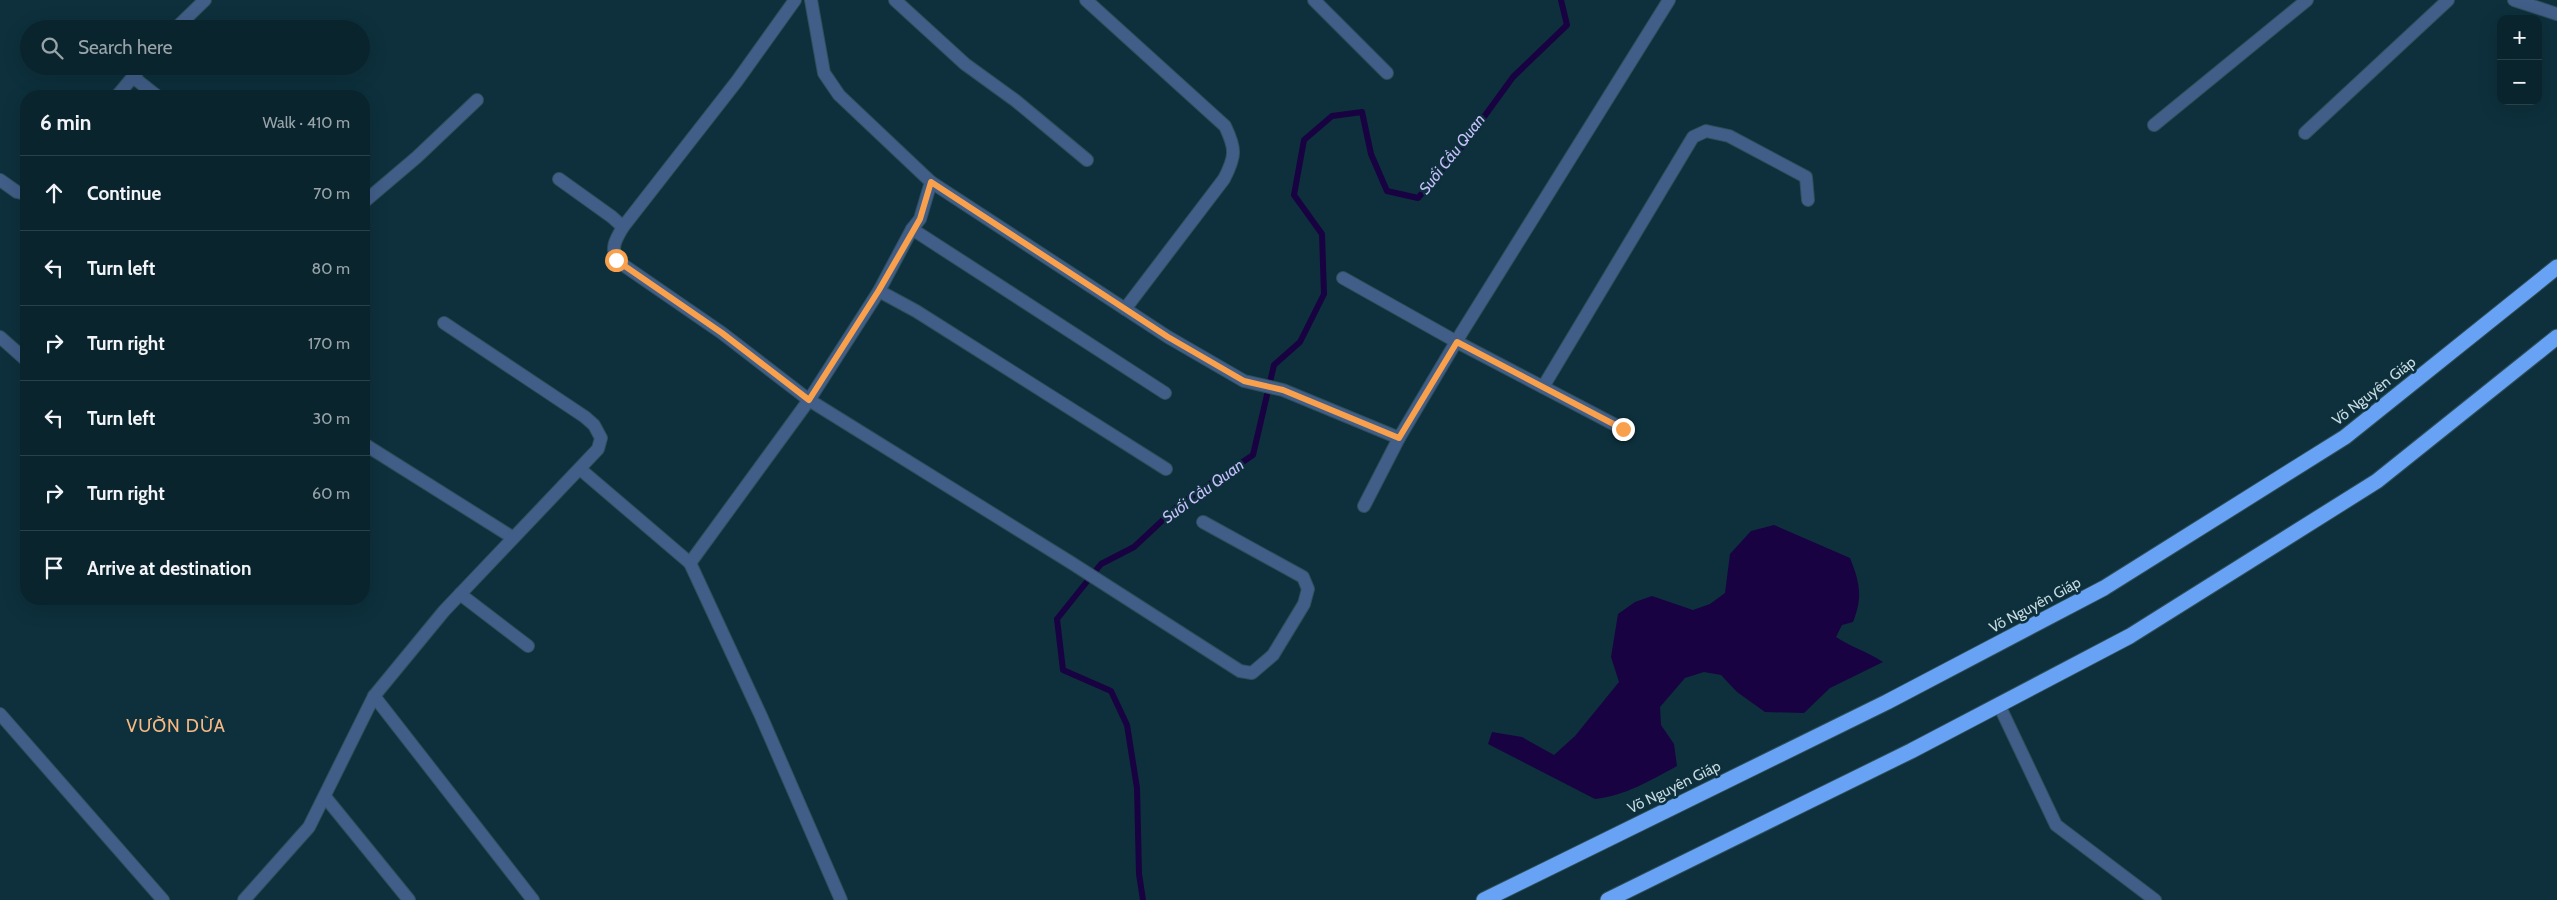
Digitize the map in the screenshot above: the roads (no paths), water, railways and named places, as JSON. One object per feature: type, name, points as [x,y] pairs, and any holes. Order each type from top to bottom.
[{"type":"highway","name":"Võ Nguyên Giáp","points":[[1484,900],[1887,702],[2104,588],[2344,437],[2557,267]]},
{"type":"highway","points":[[1608,900],[1911,751],[2130,636],[2377,481],[2557,337]]},
{"type":"street","points":[[184,20],[205,0]]},
{"type":"street","points":[[794,0],[736,81],[624,227],[614,242],[612,250],[616,260],[722,333],[809,400],[1070,562],[1240,671],[1252,673],[1273,655],[1304,604],[1308,589],[1303,577],[1203,522]]},
{"type":"street","points":[[811,0],[824,72],[839,95],[931,182],[1125,309],[1244,381],[1283,390],[1399,438]]},
{"type":"street","points":[[1086,0],[1225,126],[1232,140],[1234,159],[1224,179],[1125,309]]},
{"type":"street","points":[[1314,0],[1387,73]]},
{"type":"street","points":[[1364,506],[1399,438],[1669,0]]},
{"type":"street","points":[[2154,125],[2307,0]]},
{"type":"street","points":[[2304,133],[2448,0]]},
{"type":"street","points":[[2514,0],[2557,14]]},
{"type":"street","points":[[900,2],[965,64],[1016,101],[1087,160]]},
{"type":"street","points":[[122,90],[133,77],[149,90]]},
{"type":"street","points":[[370,197],[477,100]]},
{"type":"street","points":[[1543,387],[1693,137],[1706,131],[1729,136],[1800,173],[1806,177],[1808,200]]},
{"type":"street","points":[[560,179],[612,216],[624,227]]},
{"type":"street","points":[[0,180],[20,193]]},
{"type":"street","points":[[690,563],[809,400],[879,290],[912,229],[920,219],[931,182]]},
{"type":"street","points":[[912,229],[1165,393]]},
{"type":"street","points":[[1343,278],[1457,342],[1623,429]]},
{"type":"street","points":[[879,290],[924,316],[1166,469]]},
{"type":"street","points":[[244,900],[310,827],[326,798],[374,696],[460,594],[512,537],[598,449],[602,438],[594,425],[444,323]]},
{"type":"street","points":[[0,337],[20,355]]},
{"type":"street","points":[[370,448],[512,537]]},
{"type":"street","points":[[580,469],[690,563],[769,734],[841,900]]},
{"type":"street","points":[[460,594],[528,646]]},
{"type":"street","points":[[374,696],[533,900]]},
{"type":"street","points":[[1999,705],[2056,825],[2155,900]]},
{"type":"street","points":[[0,714],[163,900]]},
{"type":"street","points":[[326,798],[409,900]]},
{"type":"waterway","name":"Suối Cầu Quan","points":[[1143,900],[1139,874],[1137,788],[1127,725],[1111,691],[1063,670],[1057,619],[1101,564],[1134,547],[1179,505],[1253,455],[1274,365],[1300,342],[1324,294],[1322,234],[1294,195],[1304,140],[1332,116],[1362,112],[1371,154],[1387,191],[1418,198],[1465,143],[1513,77],[1567,25],[1561,0]]},
{"type":"district","name":"VƯỜN DỪA","points":[[176,726]]}]
